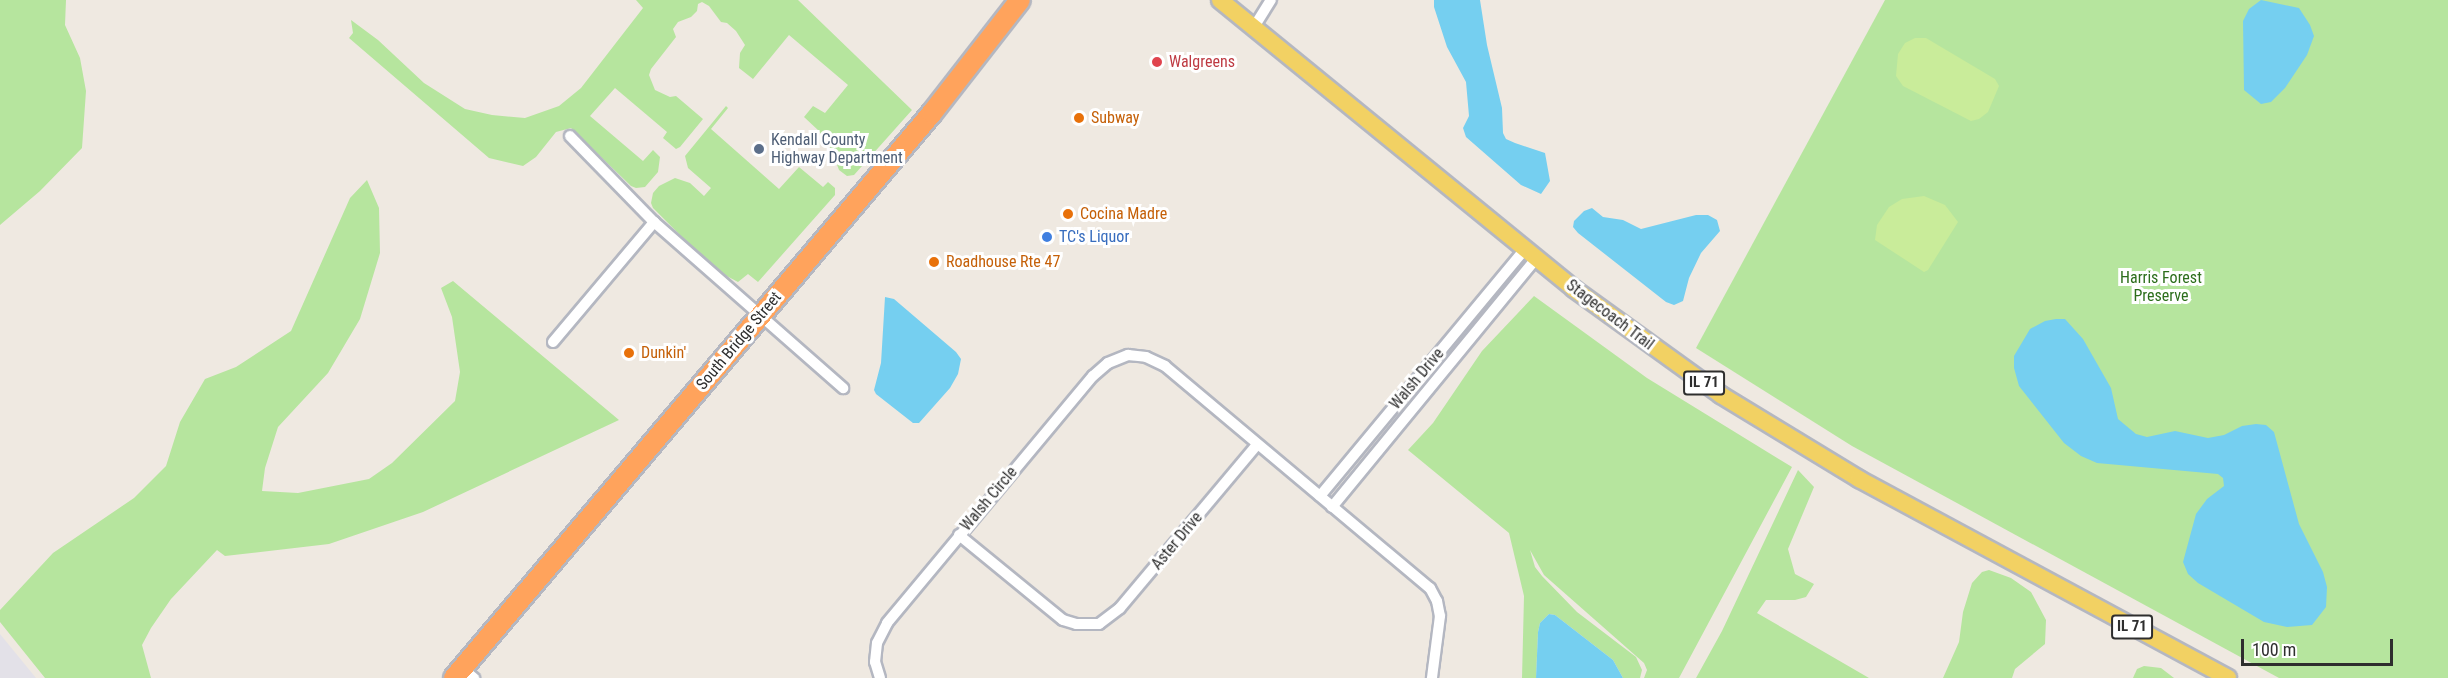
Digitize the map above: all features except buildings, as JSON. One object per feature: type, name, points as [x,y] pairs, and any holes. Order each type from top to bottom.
[{"type":"highway","name":"South Bridge Street","points":[[463,675],[759,316],[937,108],[1020,0]]},
{"type":"main road","name":"Stagecoach Trail","points":[[1220,0],[1530,255],[1642,340],[1762,421],[1859,479],[2228,678]]},
{"type":"street","points":[[1254,27],[1271,0]]},
{"type":"street","points":[[570,136],[654,222],[843,388]]},
{"type":"street","points":[[553,342],[654,222]]},
{"type":"street","name":"Walsh Drive","points":[[1320,496],[1451,339],[1530,255]]},
{"type":"street","name":"Walsh Drive","points":[[1332,507],[1462,349],[1530,255]]},
{"type":"street","points":[[1451,339],[1462,349]]},
{"type":"street","name":"Walsh Circle","points":[[880,678],[869,662],[887,623],[1093,376],[1128,350],[1165,366],[1320,496]]},
{"type":"street","name":"Aster Drive","points":[[959,535],[1063,620],[1089,631],[1108,620],[1120,608],[1257,445]]},
{"type":"street","points":[[1320,496],[1421,579],[1433,592],[1440,616],[1432,678]]},
{"type":"shaded area","points":[[0,634],[36,678],[0,678]]},
{"type":"green space","points":[[0,0],[66,0],[65,25],[80,58],[86,91],[82,148],[40,191],[0,225]]},
{"type":"green space","points":[[636,0],[798,0],[912,110],[854,175],[847,176],[839,170],[831,149],[819,131],[804,117],[813,106],[825,113],[848,85],[789,35],[753,79],[739,68],[740,53],[745,45],[736,31],[727,23],[721,22],[709,6],[702,2],[698,4],[697,11],[691,17],[678,22],[673,29],[676,37],[651,69],[649,75],[655,90],[670,97],[676,96],[703,119],[680,147],[676,149],[663,138],[667,132],[615,88],[590,116],[643,161],[653,150],[660,157],[658,172],[645,187],[636,188],[631,186],[571,128],[556,132],[536,157],[523,166],[489,158],[349,38],[353,33],[351,20],[378,40],[424,83],[465,109],[492,115],[525,118],[559,106],[581,88],[643,8]]},
{"type":"green space","name":"Harris Forest Preserve","points":[[1885,0],[2448,0],[2448,678],[2279,678],[1852,446],[1696,348]]},
{"type":"green space","points":[[1915,38],[1926,38],[1995,79],[1999,86],[1988,112],[1979,119],[1971,121],[1903,86],[1896,76],[1898,54],[1905,43]]},
{"type":"green space","points":[[726,106],[728,108],[711,129],[779,189],[799,167],[823,187],[828,182],[835,188],[835,195],[758,282],[748,274],[738,282],[721,273],[653,208],[651,203],[653,193],[659,186],[675,178],[690,183],[704,196],[711,188],[688,168],[685,156]]},
{"type":"green space","points":[[367,180],[379,208],[380,253],[360,319],[328,373],[278,427],[265,468],[262,491],[298,493],[369,479],[392,463],[455,401],[460,372],[452,317],[441,288],[453,281],[619,420],[423,512],[329,544],[225,556],[217,550],[171,599],[142,645],[151,678],[45,678],[0,622],[0,610],[53,553],[134,498],[166,466],[180,422],[205,379],[236,367],[291,331],[350,198]]},
{"type":"green space","points":[[1924,196],[1945,205],[1958,222],[1928,270],[1924,272],[1875,240],[1877,225],[1889,207],[1902,199]]},
{"type":"green space","points":[[1534,296],[1647,378],[1792,467],[1679,678],[1644,678],[1647,670],[1644,663],[1544,575],[1530,550],[1535,567],[1542,576],[1577,612],[1636,657],[1642,670],[1640,678],[1623,678],[1613,660],[1555,615],[1549,614],[1540,623],[1538,632],[1536,678],[1522,678],[1524,596],[1509,533],[1408,450],[1433,423],[1482,351]]},
{"type":"green space","points":[[1798,470],[1814,487],[1788,549],[1795,574],[1814,584],[1806,597],[1795,600],[1766,600],[1757,613],[1869,678],[1696,678],[1722,631]]},
{"type":"green space","points":[[1989,570],[2011,578],[2031,592],[2046,620],[2045,644],[2015,669],[2012,678],[1943,678],[1959,642],[1963,612],[1972,583],[1982,572]]},
{"type":"green space","points":[[2144,666],[2161,668],[2174,678],[2133,678],[2137,669]]},
{"type":"water","points":[[1434,0],[1480,0],[1487,45],[1502,108],[1503,133],[1506,139],[1545,153],[1550,181],[1541,194],[1521,185],[1466,137],[1463,128],[1469,116],[1466,82],[1447,47],[1434,7]]},
{"type":"water","points":[[2261,0],[2299,8],[2314,36],[2307,55],[2285,88],[2271,102],[2261,104],[2244,90],[2243,21],[2249,9]]},
{"type":"water","points":[[1592,208],[1603,217],[1623,220],[1641,229],[1696,215],[1708,215],[1717,220],[1720,231],[1701,253],[1689,278],[1683,301],[1674,305],[1666,302],[1578,233],[1573,227],[1574,221],[1584,211]]},
{"type":"water","points":[[885,297],[894,299],[956,352],[961,359],[958,374],[950,388],[919,423],[913,423],[874,390],[881,363]]},
{"type":"water","points":[[2065,319],[2083,339],[2111,388],[2118,419],[2136,434],[2147,437],[2175,431],[2208,438],[2224,435],[2242,426],[2256,424],[2266,425],[2274,432],[2299,524],[2323,572],[2327,587],[2326,607],[2312,625],[2287,627],[2264,622],[2198,583],[2188,574],[2183,562],[2196,514],[2207,499],[2224,486],[2223,478],[2218,474],[2097,463],[2081,456],[2064,443],[2019,386],[2014,368],[2014,356],[2030,329],[2045,321]]},
{"type":"water","points":[[1549,614],[1555,615],[1613,660],[1623,678],[1536,678],[1538,632],[1540,623]]},
{"type":"place","name":"Walgreens","points":[[1157,62]]},
{"type":"place","name":"Subway","points":[[1079,118]]},
{"type":"place","name":"Kendall County Highway Department","points":[[759,149]]},
{"type":"place","name":"Cocina Madre","points":[[1068,214]]},
{"type":"place","name":"TC's Liquor","points":[[1047,237]]},
{"type":"place","name":"Roadhouse Rte 47","points":[[934,262]]},
{"type":"place","name":"Dunkin'","points":[[629,353]]}]
